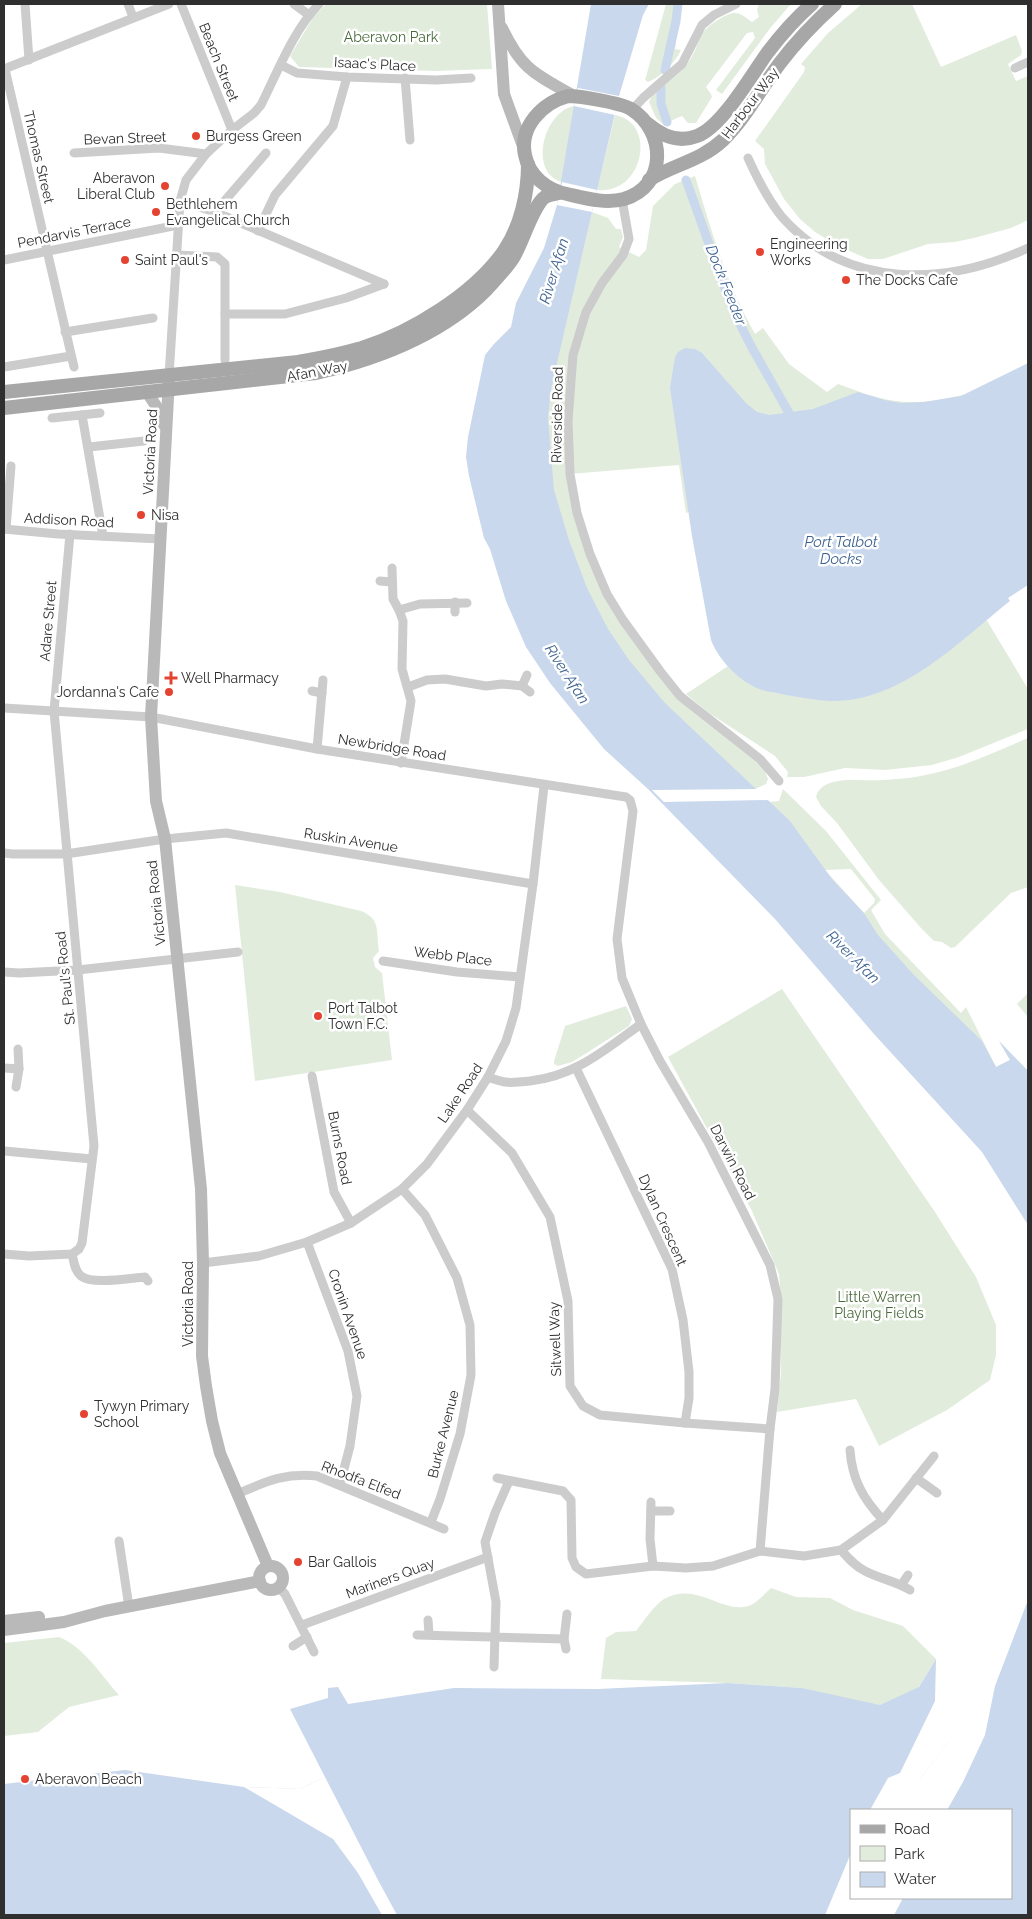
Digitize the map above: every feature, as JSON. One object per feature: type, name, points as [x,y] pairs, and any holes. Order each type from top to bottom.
[{"type":"main road","name":"Harbour Way","points":[[644,120],[656,130],[674,138],[690,138],[708,131],[721,118],[770,50],[812,4]]},
{"type":"main road","name":"Harbour Way","points":[[649,180],[703,155],[722,140],[805,33],[835,4]]},
{"type":"main road","points":[[575,96],[624,106],[644,120],[653,134],[657,153],[656,163],[649,180],[632,195],[622,199],[595,200],[559,193],[540,182],[528,164],[524,149],[527,131],[537,114],[549,103],[561,98],[575,96]]},
{"type":"main road","name":"Afan Way","points":[[4,392],[298,362],[340,354],[392,336],[431,316],[480,279],[504,250],[515,230],[521,213],[526,189],[528,164]]},
{"type":"main road","name":"Afan Way","points":[[4,408],[316,373],[366,360],[394,350],[440,325],[463,310],[485,291],[513,258],[538,204],[545,197],[559,193]]},
{"type":"street","points":[[25,4],[30,60]]},
{"type":"street","points":[[128,4],[133,17]]},
{"type":"street","points":[[4,69],[169,4]]},
{"type":"street","name":"Beach Street","points":[[181,4],[232,130]]},
{"type":"street","points":[[294,4],[309,14]]},
{"type":"street","name":"Victoria Road","points":[[314,1652],[302,1625],[285,1594],[279,1588],[283,1582],[280,1570],[275,1566],[268,1566],[257,1535],[220,1453],[212,1421],[202,1356],[203,1263],[201,1189],[165,840],[156,802],[151,717],[165,470],[165,430],[180,202],[186,180],[206,154],[261,105],[309,14],[319,4]]},
{"type":"street","points":[[498,4],[504,94],[524,149]]},
{"type":"street","points":[[632,110],[642,98],[682,64],[702,25],[714,15],[736,4]]},
{"type":"street","points":[[500,23],[516,56],[527,67],[542,79],[575,96]]},
{"type":"street","points":[[1015,68],[1028,62]]},
{"type":"street","name":"Isaac's Place","points":[[281,65],[297,73],[348,77],[436,80],[471,78]]},
{"type":"street","name":"Thomas Street","points":[[4,69],[74,367]]},
{"type":"street","points":[[258,231],[275,196],[333,126],[348,77]]},
{"type":"street","points":[[405,78],[410,140]]},
{"type":"street","name":"Bevan Street","points":[[74,153],[160,148],[206,154]]},
{"type":"street","points":[[215,212],[266,153]]},
{"type":"street","points":[[748,158],[764,179],[780,215],[812,244],[831,255],[869,270],[904,275],[954,272],[980,267],[1028,248]]},
{"type":"street","name":"Riverside Road","points":[[622,199],[629,239],[623,255],[602,283],[586,312],[573,354],[568,422],[570,474],[577,514],[590,554],[607,594],[622,620],[660,671],[680,696],[760,760],[780,782]]},
{"type":"street","points":[[180,202],[215,212],[384,284],[346,298],[285,314],[225,314]]},
{"type":"street","name":"Pendarvis Terrace","points":[[4,260],[178,225]]},
{"type":"street","points":[[177,255],[217,257],[225,264],[225,360]]},
{"type":"street","points":[[65,332],[153,318]]},
{"type":"street","points":[[4,367],[71,356]]},
{"type":"street","points":[[147,392],[158,409],[165,430]]},
{"type":"street","points":[[52,418],[100,413]]},
{"type":"street","points":[[82,415],[103,536]]},
{"type":"street","points":[[89,448],[144,441]]},
{"type":"street","name":"Addison Road","points":[[11,466],[5,529],[160,539]]},
{"type":"street","name":"Adare Street","points":[[54,711],[70,534]]},
{"type":"street","points":[[392,568],[393,599],[403,621],[402,669],[411,701],[401,762]]},
{"type":"street","points":[[380,581],[391,582]]},
{"type":"street","points":[[454,612],[455,602]]},
{"type":"street","points":[[399,610],[420,604],[467,603]]},
{"type":"street","points":[[408,687],[427,680],[445,679],[486,686],[502,684],[526,689],[526,675]]},
{"type":"street","points":[[317,749],[323,680]]},
{"type":"street","points":[[312,691],[322,693]]},
{"type":"street","name":"Newbridge Road","points":[[4,708],[151,717],[317,749],[544,786],[626,797],[630,800]]},
{"type":"street","name":"St. Paul's Road","points":[[54,711],[94,1146],[82,1243],[79,1249],[72,1254]]},
{"type":"street","name":"Lake Road","points":[[203,1263],[259,1256],[308,1242],[350,1222],[402,1189],[427,1164],[467,1110],[488,1077],[506,1041],[516,1008],[544,786]]},
{"type":"street","name":"Darwin Road","points":[[630,800],[633,811],[617,940],[622,978],[641,1024],[660,1061],[708,1142],[770,1265],[778,1299],[775,1389],[760,1551]]},
{"type":"street","name":"Ruskin Avenue","points":[[4,853],[66,854],[226,833],[532,884]]},
{"type":"street","points":[[4,972],[24,973],[78,970],[238,952]]},
{"type":"street","name":"Webb Place","points":[[383,961],[457,972],[520,978]]},
{"type":"street","points":[[488,1077],[504,1083],[555,1077],[576,1068],[641,1024]]},
{"type":"street","points":[[16,1087],[19,1069],[18,1049]]},
{"type":"street","points":[[4,1068],[19,1069]]},
{"type":"street","name":"Dylan Crescent","points":[[576,1068],[672,1269],[683,1320],[688,1372],[689,1398],[685,1424]]},
{"type":"street","name":"Burns Road","points":[[312,1076],[334,1192],[350,1222]]},
{"type":"street","name":"Sitwell Way","points":[[467,1110],[512,1153],[550,1217],[568,1301],[570,1386],[583,1406],[600,1415],[685,1424],[770,1429]]},
{"type":"street","points":[[4,1151],[92,1158]]},
{"type":"street","name":"Burke Avenue","points":[[402,1189],[425,1215],[458,1278],[470,1325],[471,1375],[460,1434],[431,1522]]},
{"type":"street","name":"Cronin Avenue","points":[[308,1242],[348,1351],[357,1396],[350,1446],[340,1484]]},
{"type":"street","points":[[4,1254],[29,1256],[72,1254],[75,1269],[82,1276],[92,1280],[145,1277],[148,1281]]},
{"type":"street","points":[[850,1450],[851,1464],[862,1494],[883,1520]]},
{"type":"street","points":[[498,1478],[563,1491],[571,1500],[572,1558],[576,1567],[586,1574],[653,1566],[686,1568],[713,1566],[760,1551],[804,1556],[841,1550],[883,1520],[934,1456]]},
{"type":"street","points":[[841,1466],[851,1464]]},
{"type":"street","name":"Rhodfa Elfed","points":[[237,1494],[273,1478],[300,1474],[317,1476],[444,1529]]},
{"type":"street","points":[[916,1478],[937,1493]]},
{"type":"street","points":[[494,1667],[496,1602],[485,1542],[494,1514],[509,1481]]},
{"type":"street","points":[[653,1566],[650,1539],[651,1507],[670,1512]]},
{"type":"street","points":[[119,1541],[129,1607]]},
{"type":"street","points":[[841,1550],[850,1561],[865,1571],[902,1584],[910,1590]]},
{"type":"street","name":"Mariners Quay","points":[[302,1625],[488,1557]]},
{"type":"street","points":[[268,1566],[260,1576],[260,1581],[265,1588],[273,1590],[279,1588]]},
{"type":"street","points":[[902,1584],[908,1575]]},
{"type":"street","points":[[4,1630],[64,1622],[105,1611],[260,1581]]},
{"type":"street","points":[[4,1621],[66,1613],[105,1611]]},
{"type":"street","points":[[566,1614],[564,1639],[566,1649]]},
{"type":"street","points":[[428,1620],[429,1634]]},
{"type":"street","points":[[417,1634],[564,1639]]},
{"type":"street","points":[[293,1646],[307,1637]]},
{"type":"green space","name":"Aberavon Park","points":[[326,4],[487,4],[492,69],[435,71],[299,67],[290,56],[314,16]]},
{"type":"green space","points":[[666,4],[680,4],[674,42],[676,43],[675,49],[681,50],[667,69],[658,77],[648,82],[645,80]]},
{"type":"green space","points":[[759,4],[791,4],[771,27],[722,94],[716,90],[755,38],[753,32],[747,33],[706,87],[712,97],[696,123],[688,123],[682,116],[663,124],[656,118],[649,102],[652,95],[675,76],[692,57],[706,29],[726,15],[734,13],[740,14],[752,22],[759,17],[757,10]]},
{"type":"green space","points":[[862,4],[912,4],[941,67],[1016,35],[1022,51],[1021,55],[1008,64],[1016,81],[1028,76],[1028,220],[1011,228],[974,238],[955,242],[928,244],[883,259],[868,259],[838,246],[815,232],[800,219],[784,199],[765,164],[764,149],[755,141],[804,72],[805,67],[801,64],[828,33]]},
{"type":"green space","points":[[574,106],[562,182],[551,176],[545,167],[543,156],[544,143],[554,119],[563,111]]},
{"type":"green space","points":[[615,115],[628,121],[637,131],[640,144],[639,157],[634,171],[625,182],[613,189],[597,190]]},
{"type":"green space","points":[[695,176],[728,276],[755,334],[763,328],[789,364],[827,392],[838,384],[887,400],[911,402],[938,400],[965,394],[690,520],[689,512],[686,513],[679,465],[570,474],[602,584],[675,691],[760,759],[768,779],[766,784],[755,789],[769,802],[779,801],[783,789],[826,831],[881,900],[871,910],[885,934],[961,1013],[966,1007],[996,1067],[1010,1060],[999,1041],[1028,1071],[1028,1146],[660,764],[518,439],[559,352],[592,212],[608,218],[616,229],[621,229],[623,237],[619,247],[639,257],[646,250],[653,206],[675,184]],"holes":[[[851,869],[875,899],[874,903],[864,913],[825,870]]]},
{"type":"green space","points":[[986,619],[1028,689],[1028,729],[959,757],[932,765],[885,770],[845,768],[804,777],[787,777],[788,772],[775,756],[709,713],[686,694],[728,666],[743,679],[758,687],[793,696],[824,700],[852,699],[876,693],[899,684],[920,671]]},
{"type":"green space","points":[[1028,738],[1028,887],[1011,893],[955,947],[951,948],[942,942],[934,941],[879,880],[816,797],[820,789],[826,784],[844,780],[901,779],[948,770]]},
{"type":"green space","name":"Port Talbot Town F.C.","points":[[235,885],[280,892],[361,911],[372,918],[376,926],[379,951],[373,958],[375,967],[382,973],[392,1060],[255,1081]]},
{"type":"green space","name":"Little Warren Playing Fields","points":[[782,989],[935,1212],[976,1277],[996,1325],[996,1355],[990,1380],[947,1410],[879,1446],[856,1399],[777,1412],[781,1373],[779,1274],[752,1211],[668,1057]]},
{"type":"green space","points":[[1028,993],[1028,1017],[1017,1004]]},
{"type":"green space","points":[[626,1006],[632,1019],[629,1026],[572,1062],[558,1066],[554,1064],[565,1026]]},
{"type":"green space","points":[[771,1588],[796,1597],[830,1598],[853,1610],[903,1626],[936,1659],[919,1687],[899,1701],[880,1705],[860,1703],[802,1688],[727,1683],[601,1679],[606,1638],[616,1632],[636,1631],[653,1609],[664,1599],[675,1595],[696,1595],[725,1605],[743,1607],[755,1603]]},
{"type":"green space","points":[[59,1637],[84,1654],[119,1695],[69,1707],[38,1732],[4,1736],[4,1643]]},
{"type":"water","name":"River Afan","points":[[591,4],[649,4],[643,15],[619,96],[551,389],[548,418],[554,490],[569,540],[587,588],[608,629],[629,660],[665,703],[790,821],[832,879],[864,913],[878,935],[914,975],[982,1041],[996,1067],[1010,1060],[999,1041],[1028,1071],[1028,1225],[982,1152],[874,1034],[775,919],[648,789],[604,749],[550,683],[526,647],[506,601],[490,549],[484,538],[469,476],[466,457],[468,437],[485,355],[511,327],[516,303],[544,248],[557,205]]},
{"type":"water","name":"Port Talbot Docks","points":[[685,348],[695,349],[702,353],[746,403],[757,412],[769,415],[813,409],[858,392],[901,403],[924,402],[961,396],[1028,363],[1028,585],[1008,598],[1010,601],[949,651],[904,681],[881,692],[856,699],[830,701],[762,690],[746,682],[719,656],[711,640],[692,536],[670,388],[675,357],[678,352]]},
{"type":"water","points":[[1028,1565],[1028,1915],[4,1915],[4,1784],[125,1770],[244,1787],[300,1789],[325,1777],[290,1709],[328,1698],[328,1688],[338,1687],[348,1704],[454,1688],[598,1689],[728,1683],[802,1688],[880,1705],[919,1687],[936,1659],[935,1701],[882,1809],[850,1809],[850,1899],[1012,1899],[1012,1809],[897,1809],[970,1714]]},
{"type":"pier","points":[[578,88],[619,96],[615,115],[574,106]]},
{"type":"pier","points":[[562,182],[597,190],[592,212],[557,205]]},
{"type":"pier","points":[[758,789],[769,800],[664,802],[652,790]]},
{"type":"pier","points":[[1028,1562],[1028,1600],[995,1686],[985,1735],[963,1782],[948,1809],[894,1809],[952,1737],[968,1712],[977,1678]]},
{"type":"pier","points":[[900,1773],[903,1774],[886,1809],[871,1809],[888,1778]]},
{"type":"pier","points":[[325,1777],[397,1915],[382,1915],[358,1873],[333,1839],[244,1787],[300,1789]]},
{"type":"pier","points":[[850,1855],[850,1899],[902,1899],[894,1915],[825,1915]]},
{"type":"waterway","name":"Dock Feeder","points":[[665,70],[678,4]]},
{"type":"waterway","name":"Dock Feeder","points":[[661,87],[661,104],[667,122]]},
{"type":"waterway","name":"Dock Feeder","points":[[686,180],[732,308],[789,413]]},
{"type":"place","name":"Burgess Green","points":[[196,136]]},
{"type":"place","name":"Aberavon Liberal Club","points":[[165,186]]},
{"type":"place","name":"Bethlehem Evangelical Church","points":[[156,212]]},
{"type":"place","name":"Engineering Works","points":[[760,252]]},
{"type":"place","name":"Saint Paul's","points":[[125,260]]},
{"type":"place","name":"The Docks Cafe","points":[[846,280]]},
{"type":"place","name":"Nisa","points":[[141,515]]},
{"type":"place","name":"Well Pharmacy","points":[[171,678]]},
{"type":"place","name":"Jordanna's Cafe","points":[[169,692]]},
{"type":"place","name":"Port Talbot Town F.C.","points":[[318,1016]]},
{"type":"place","name":"Tywyn Primary School","points":[[84,1414]]},
{"type":"place","name":"Bar Gallois","points":[[298,1562]]},
{"type":"place","name":"Aberavon Beach","points":[[25,1779]]}]
